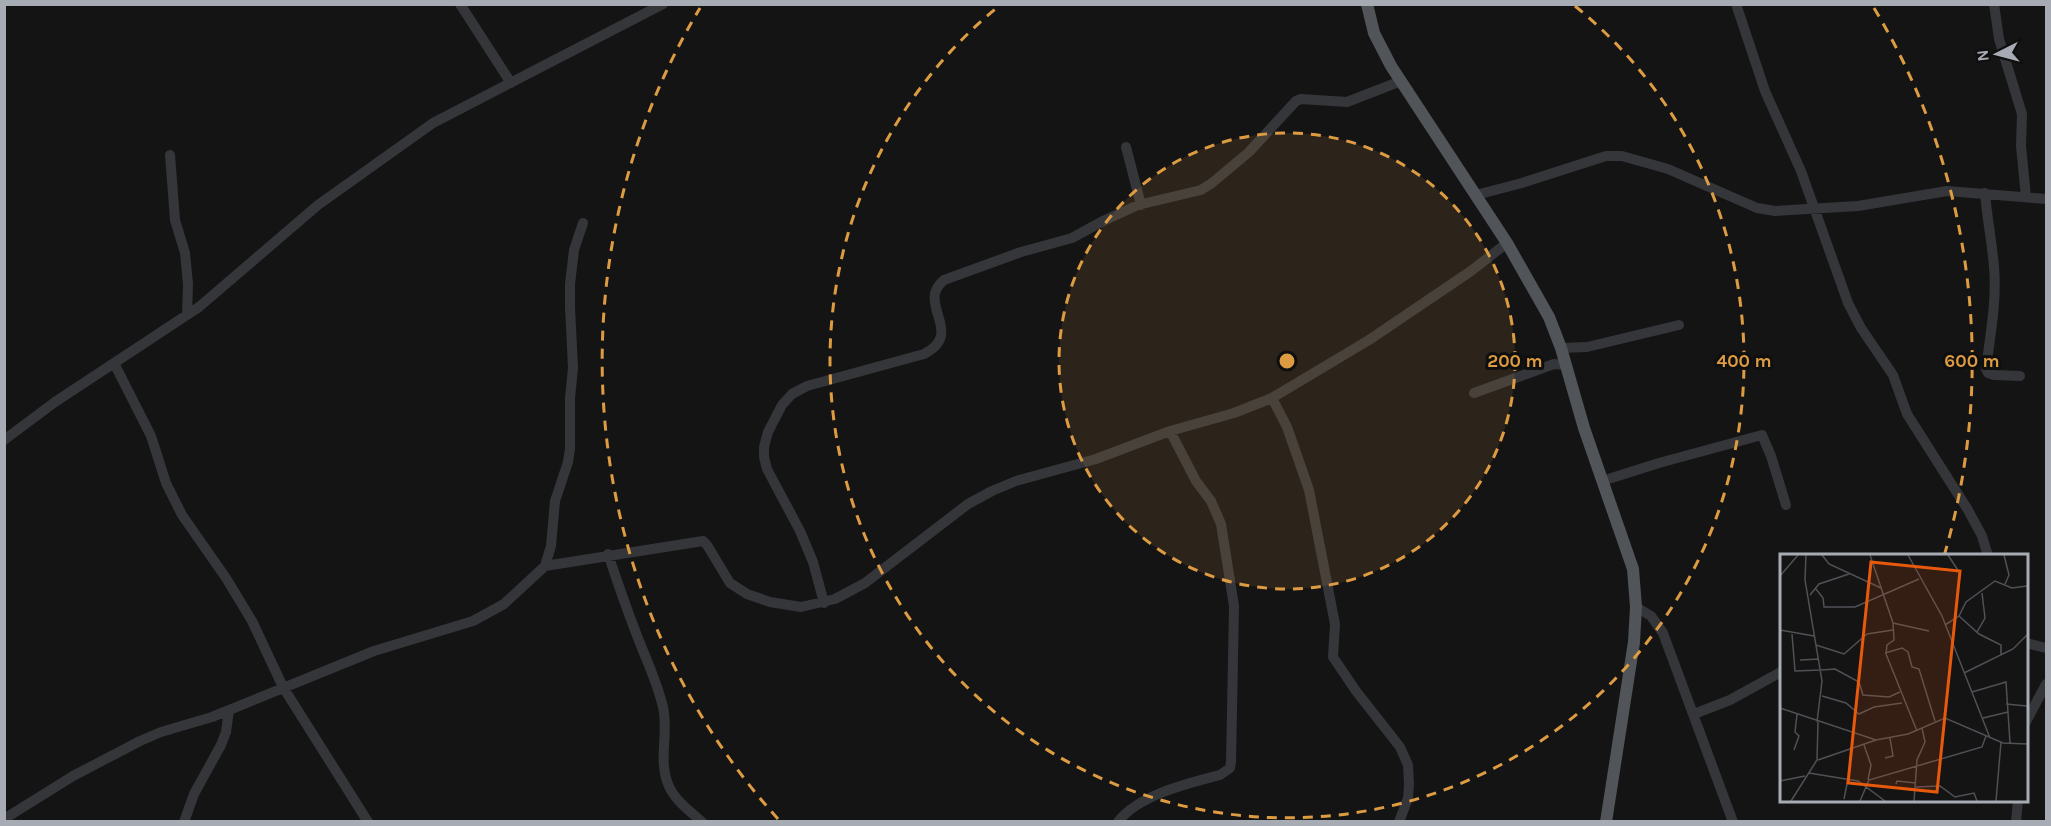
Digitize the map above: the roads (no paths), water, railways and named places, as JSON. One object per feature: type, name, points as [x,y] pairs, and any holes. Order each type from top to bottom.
[{"type":"main road","points":[[1366,4],[1374,33],[1401,81],[1507,243],[1549,317],[1633,569],[1636,607],[1634,642],[1606,822]]},
{"type":"street","points":[[460,4],[511,83]]},
{"type":"street","points":[[4,440],[55,402],[187,315],[233,279],[318,205],[433,123],[663,4]]},
{"type":"street","points":[[1736,4],[1765,92],[1791,146],[1848,303],[1861,328],[1893,375],[1907,414],[1978,527],[1987,554]]},
{"type":"street","points":[[1994,4],[1997,33],[2022,114],[2021,146],[2026,196]]},
{"type":"street","points":[[824,603],[813,562],[800,531],[767,469],[764,457],[768,432],[782,405],[792,394],[807,386],[933,350],[942,336],[943,328],[934,296],[939,284],[944,280],[1021,252],[1064,242],[1103,221],[1141,205],[1201,190],[1249,152],[1296,101],[1310,98],[1347,102],[1401,81]]},
{"type":"street","points":[[1126,147],[1141,205]]},
{"type":"street","points":[[171,155],[175,220],[185,253],[188,284],[187,315]]},
{"type":"street","points":[[1476,195],[1606,156],[1622,156],[1668,169],[1758,208],[1775,211],[1858,206],[1947,191],[2046,199]]},
{"type":"street","points":[[1985,193],[1994,268],[1993,312],[1986,369],[1988,373],[1994,375],[2020,376]]},
{"type":"street","points":[[4,819],[73,776],[140,741],[229,710],[374,651],[473,621],[504,604],[545,566],[551,546],[555,501],[570,449],[570,398],[573,368],[570,284],[574,250],[583,223]]},
{"type":"street","points":[[545,566],[608,554],[703,541],[708,544],[730,583],[747,594],[770,602],[801,606],[824,603],[865,583],[968,504],[992,491],[1096,459],[1170,431],[1234,413],[1272,398],[1369,340],[1471,271],[1507,243]]},
{"type":"street","points":[[1561,348],[1587,347],[1679,325]]},
{"type":"street","points":[[114,363],[150,436],[166,483],[182,515],[247,612],[283,687],[368,822]]},
{"type":"street","points":[[1474,393],[1554,364],[1566,365]]},
{"type":"street","points":[[1272,398],[1287,427],[1310,490],[1335,624],[1333,657],[1356,691],[1400,747],[1408,765],[1407,798],[1399,822]]},
{"type":"street","points":[[1118,822],[1132,808],[1144,801],[1220,775],[1230,768],[1231,762],[1234,606],[1221,524],[1211,501],[1196,482],[1170,431]]},
{"type":"street","points":[[1602,481],[1758,435],[1765,440],[1786,505]]},
{"type":"street","points":[[608,554],[658,687],[666,730],[664,771],[669,786],[676,798],[702,822]]},
{"type":"street","points":[[1636,607],[1651,616],[1663,633],[1733,822]]},
{"type":"street","points":[[2027,643],[2046,648]]},
{"type":"street","points":[[1694,714],[1730,700],[1780,673]]},
{"type":"street","points":[[2027,718],[2046,684]]},
{"type":"street","points":[[184,822],[194,794],[226,732],[229,710]]},
{"type":"street","points":[[2016,822],[2018,802]]}]
